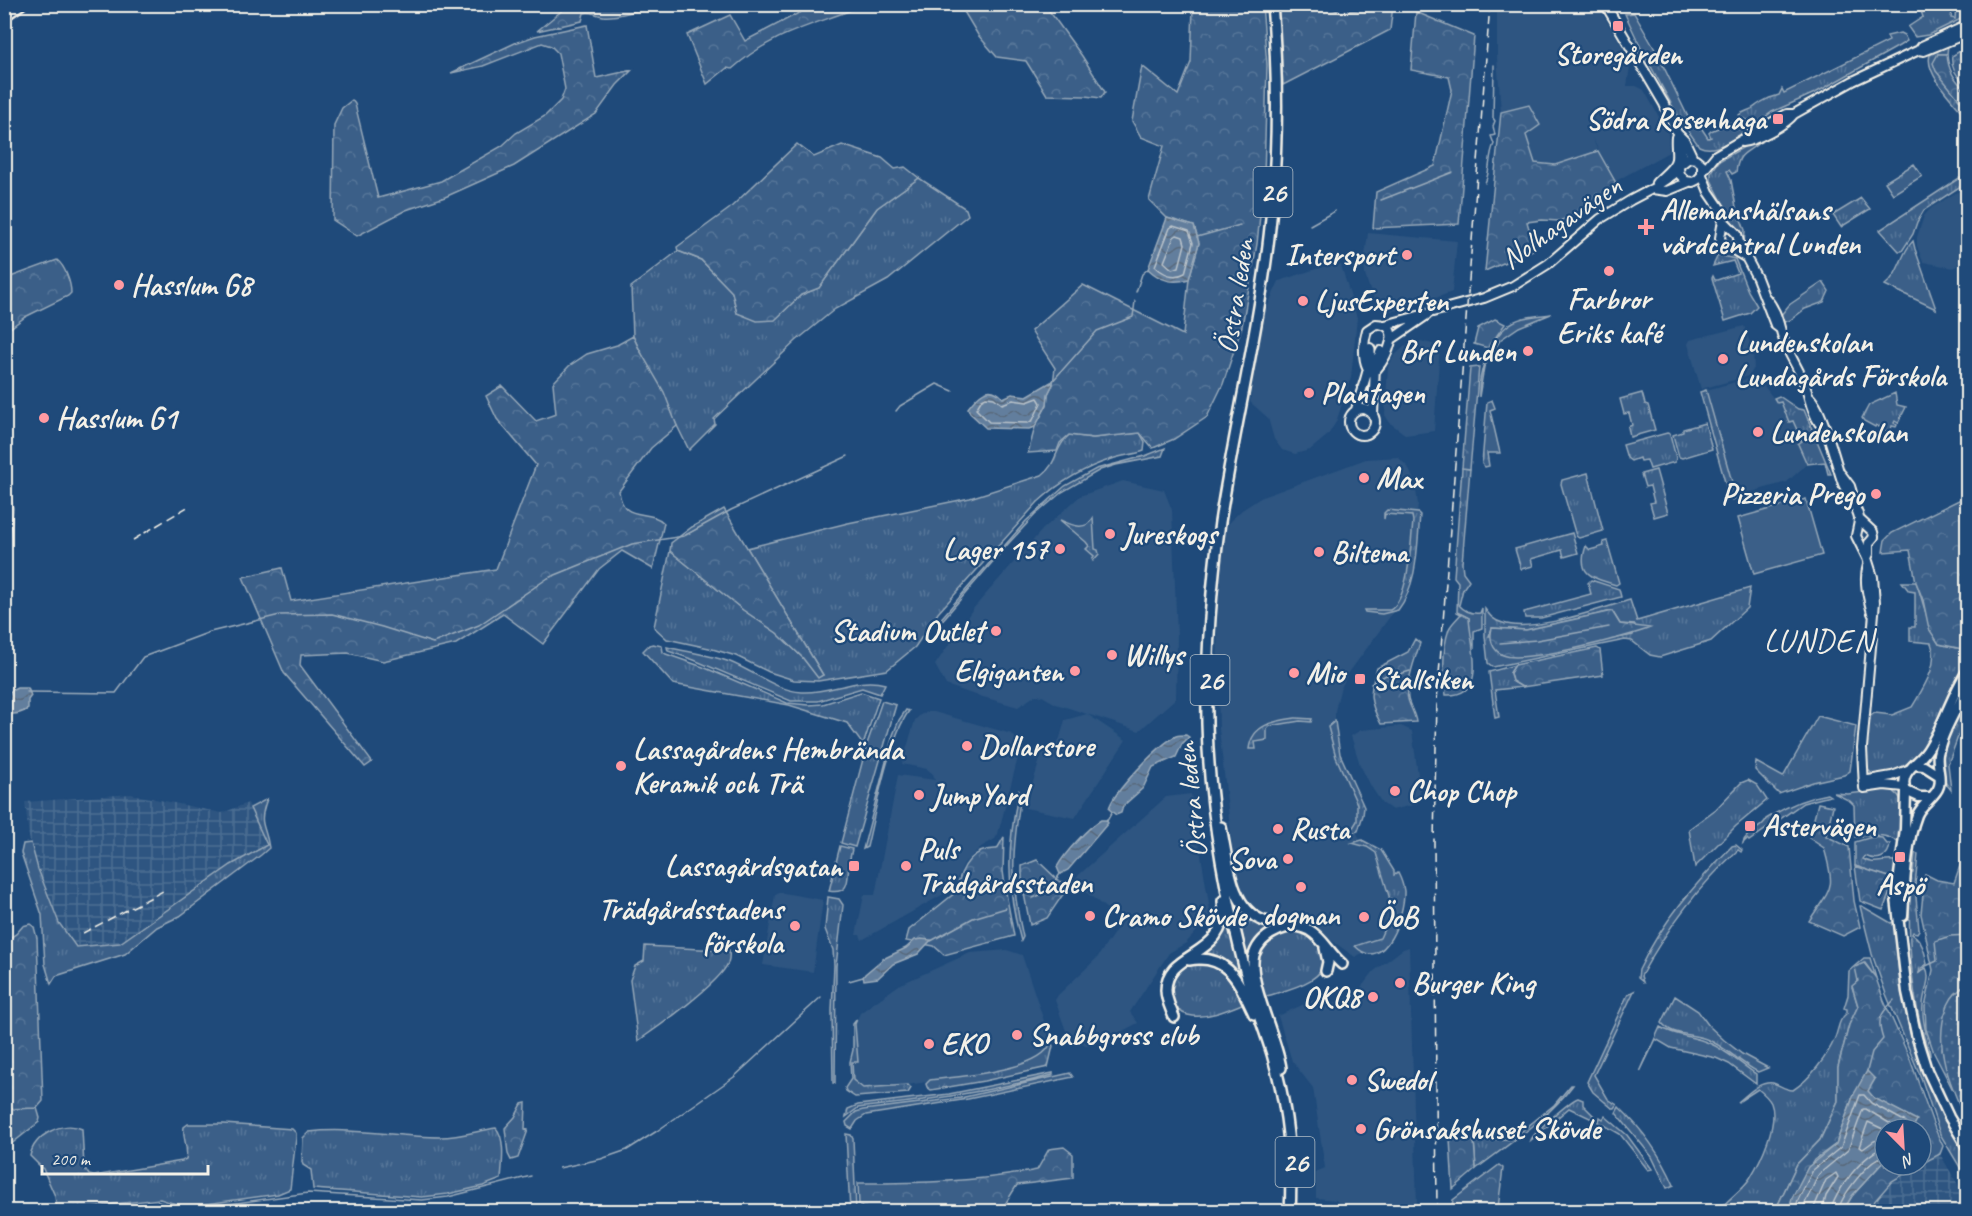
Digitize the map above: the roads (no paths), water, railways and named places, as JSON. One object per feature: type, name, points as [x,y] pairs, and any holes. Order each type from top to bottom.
[{"type":"main road","points":[[4,16],[21,4]]},
{"type":"main road","name":"Östra leden","points":[[1272,4],[1278,105],[1274,178],[1269,230],[1247,379],[1221,521],[1210,619],[1207,726],[1210,774],[1226,889],[1248,981],[1281,1078]]},
{"type":"main road","name":"Östra leden","points":[[1247,379],[1218,552],[1212,619],[1211,726],[1218,812],[1229,889],[1292,1123],[1296,1186],[1292,1212]]},
{"type":"main road","points":[[1968,670],[1930,747],[1911,767],[1904,779],[1905,828],[1896,898],[1907,992],[1921,1053],[1938,1094],[1968,1149]]},
{"type":"main road","points":[[1901,932],[1906,872],[1915,822],[1921,806],[1938,788],[1936,766],[1939,749],[1968,686]]},
{"type":"main road","points":[[1911,767],[1928,767],[1938,776]]},
{"type":"main road","points":[[1905,789],[1919,797],[1931,797]]},
{"type":"main road","points":[[1218,812],[1234,885],[1245,909],[1252,916],[1265,921],[1293,925],[1308,930],[1342,964]]},
{"type":"main road","points":[[1174,1017],[1166,988],[1172,973],[1183,961],[1209,945],[1222,926],[1225,914],[1219,850]]},
{"type":"main road","points":[[1281,1078],[1280,1056],[1255,976],[1254,956],[1269,934],[1293,925]]},
{"type":"main road","points":[[1325,945],[1328,962],[1326,971]]},
{"type":"main road","points":[[1183,961],[1199,958],[1212,959],[1222,964],[1233,976],[1257,1019],[1281,1078]]},
{"type":"street","points":[[1605,4],[1664,104],[1677,133],[1681,148],[1680,175],[1709,192]]},
{"type":"street","points":[[1680,166],[1685,159],[1716,155],[1742,142],[1747,136],[1778,118],[1794,114],[1853,81],[1968,25]]},
{"type":"street","points":[[1919,50],[1924,51],[1968,33]]},
{"type":"street","points":[[1677,133],[1685,141],[1694,158],[1702,164],[1709,192],[1717,202],[1723,220],[1720,238],[1722,243],[1746,258]]},
{"type":"street","name":"Nolhagavägen","points":[[1652,189],[1662,175],[1674,165],[1677,133]]},
{"type":"street","points":[[1689,182],[1697,180],[1716,155]]},
{"type":"street","name":"Nolhagavägen","points":[[1385,325],[1484,298],[1513,286],[1548,264],[1600,219],[1652,189],[1673,175],[1680,166]]},
{"type":"street","name":"Nolhagavägen","points":[[1652,189],[1689,182]]},
{"type":"street","points":[[1723,220],[1737,234],[1765,297],[1774,309],[1780,329],[1809,397],[1816,406],[1840,474],[1846,478],[1851,488],[1863,527]]},
{"type":"street","points":[[1722,233],[1733,230]]},
{"type":"street","points":[[1730,247],[1738,240]]},
{"type":"street","name":"Nolhagavägen","points":[[1376,370],[1391,342],[1428,314]]},
{"type":"street","points":[[1367,367],[1364,362],[1367,330],[1372,325],[1385,325],[1391,331],[1391,342],[1381,351],[1370,348]]},
{"type":"street","points":[[1356,410],[1364,409],[1374,415],[1375,423],[1372,431],[1366,435],[1353,432],[1348,423],[1356,410],[1371,359],[1370,348],[1365,338]]},
{"type":"street","name":"Nolhagavägen","points":[[1374,415],[1375,364],[1381,351]]},
{"type":"street","points":[[1863,527],[1856,536],[1865,543],[1868,562],[1866,583],[1872,615],[1862,748],[1864,784]]},
{"type":"street","points":[[1863,527],[1872,529],[1874,534],[1873,539],[1865,543]]},
{"type":"street","points":[[1864,784],[1892,776],[1911,767]]},
{"type":"street","points":[[1864,784],[1905,789]]},
{"type":"water","points":[[1167,218],[1194,226],[1199,243],[1189,279],[1167,280],[1148,269]]},
{"type":"water","points":[[1051,382],[1053,384],[1048,394],[1047,404],[1035,427],[1029,429],[986,428],[970,413],[968,408],[984,392],[993,391],[1003,398],[1012,394],[1027,396]]},
{"type":"water","points":[[17,688],[28,688],[31,696],[28,700],[28,709],[16,714],[5,712],[5,694]]},
{"type":"water","points":[[1176,736],[1189,737],[1182,744],[1176,757],[1153,767],[1143,788],[1123,806],[1121,813],[1116,815],[1109,809],[1119,792],[1149,758],[1169,740]]},
{"type":"water","points":[[1101,820],[1106,820],[1108,823],[1068,870],[1060,874],[1057,867],[1065,855]]},
{"type":"water","points":[[915,940],[931,940],[918,954],[893,964],[878,978],[864,980],[865,974],[883,959],[906,948]]},
{"type":"water","points":[[1867,1071],[1875,1079],[1868,1091],[1874,1098],[1911,1117],[1873,1117],[1873,1173],[1852,1196],[1843,1211],[1789,1211],[1792,1198],[1808,1167],[1836,1144],[1854,1094]]},
{"type":"waterway","points":[[1485,183],[1494,144],[1491,136],[1495,135],[1493,126],[1495,121],[1493,118],[1494,65]]},
{"type":"waterway","points":[[1381,200],[1453,172]]},
{"type":"waterway","points":[[1310,225],[1335,211]]},
{"type":"waterway","points":[[1197,237],[1240,225]]},
{"type":"waterway","points":[[1136,292],[1142,274],[1148,269]]},
{"type":"waterway","points":[[1050,384],[1097,331],[1133,317],[1135,301]]},
{"type":"waterway","points":[[896,411],[900,406],[937,384],[953,391]]},
{"type":"waterway","points":[[27,692],[116,693],[143,657],[210,632],[280,615],[332,614],[433,643],[479,625],[548,578],[632,544],[684,536],[731,510],[848,456]]},
{"type":"waterway","points":[[1500,643],[1537,640],[1609,627]]},
{"type":"waterway","points":[[1371,684],[1386,675],[1393,676],[1410,671]]},
{"type":"waterway","points":[[1107,821],[1112,812]]},
{"type":"waterway","points":[[1033,898],[1047,892],[1060,874]]},
{"type":"waterway","points":[[931,941],[973,918],[1006,908]]},
{"type":"waterway","points":[[1919,973],[1926,966],[1937,961],[1935,941],[1950,936],[1968,935]]},
{"type":"waterway","points":[[849,981],[863,977]]},
{"type":"waterway","points":[[559,1168],[601,1159],[627,1150],[657,1131],[734,1077],[821,997]]},
{"type":"waterway","points":[[1867,1071],[1872,1052],[1883,1039],[1880,1026],[1881,1017],[1894,1000]]},
{"type":"waterway","points":[[105,1212],[158,1202],[187,1210],[308,1193],[422,1200],[448,1197],[531,1176]]},
{"type":"railway","points":[[1437,1212],[1434,840],[1437,701],[1490,4]]},
{"type":"railway","points":[[133,540],[189,506]]},
{"type":"railway","points":[[83,933],[165,890]]},
{"type":"place","name":"Storegården","points":[[1618,26]]},
{"type":"place","name":"Södra Rosenhaga","points":[[1778,119]]},
{"type":"place","name":"Allemanshälsans vårdcentral Lunden","points":[[1646,227]]},
{"type":"place","name":"Intersport","points":[[1407,255]]},
{"type":"place","name":"Farbror Eriks kafé","points":[[1609,271]]},
{"type":"place","name":"Hasslum G8","points":[[119,285]]},
{"type":"place","name":"LjusExperten","points":[[1303,301]]},
{"type":"place","name":"Brf Lunden","points":[[1528,351]]},
{"type":"place","name":"Lundenskolan Lundagårds Förskola","points":[[1723,359]]},
{"type":"place","name":"Plantagen","points":[[1309,393]]},
{"type":"place","name":"Hasslum G1","points":[[44,418]]},
{"type":"place","name":"Lundenskolan","points":[[1758,432]]},
{"type":"place","name":"Max","points":[[1364,478]]},
{"type":"place","name":"Pizzeria Prego","points":[[1876,494]]},
{"type":"place","name":"Jureskogs","points":[[1110,534]]},
{"type":"place","name":"Lager 157","points":[[1060,549]]},
{"type":"place","name":"Biltema","points":[[1319,552]]},
{"type":"place","name":"Stadium Outlet","points":[[996,631]]},
{"type":"place","name":"Willys","points":[[1112,655]]},
{"type":"place","name":"Elgiganten","points":[[1075,671]]},
{"type":"place","name":"Mio","points":[[1294,673]]},
{"type":"place","name":"Stallsiken","points":[[1360,679]]},
{"type":"place","name":"Dollarstore","points":[[967,746]]},
{"type":"place","name":"Lassagårdens Hembrända Keramik och Trä","points":[[621,766]]},
{"type":"place","name":"Chop Chop","points":[[1395,791]]},
{"type":"place","name":"JumpYard","points":[[919,795]]},
{"type":"place","name":"Astervägen","points":[[1750,826]]},
{"type":"place","name":"Rusta","points":[[1278,829]]},
{"type":"place","name":"Aspö","points":[[1900,857]]},
{"type":"place","name":"Sova","points":[[1288,859]]},
{"type":"place","name":"Lassagårdsgatan","points":[[854,866]]},
{"type":"place","name":"Puls Trädgårdsstaden","points":[[906,866]]},
{"type":"place","name":"dogman","points":[[1301,887]]},
{"type":"place","name":"Cramo Skövde","points":[[1090,916]]},
{"type":"place","name":"ÖoB","points":[[1364,917]]},
{"type":"place","name":"Trädgårdsstadens förskola","points":[[795,926]]},
{"type":"place","name":"Burger King","points":[[1400,983]]},
{"type":"place","name":"OKQ8","points":[[1373,997]]},
{"type":"place","name":"Snabbgross club","points":[[1017,1035]]},
{"type":"place","name":"EKO","points":[[929,1044]]},
{"type":"place","name":"Swedol","points":[[1352,1080]]},
{"type":"place","name":"Grönsakshuset Skövde","points":[[1361,1129]]},
{"type":"district","name":"LUNDEN","points":[[1819,640]]}]
